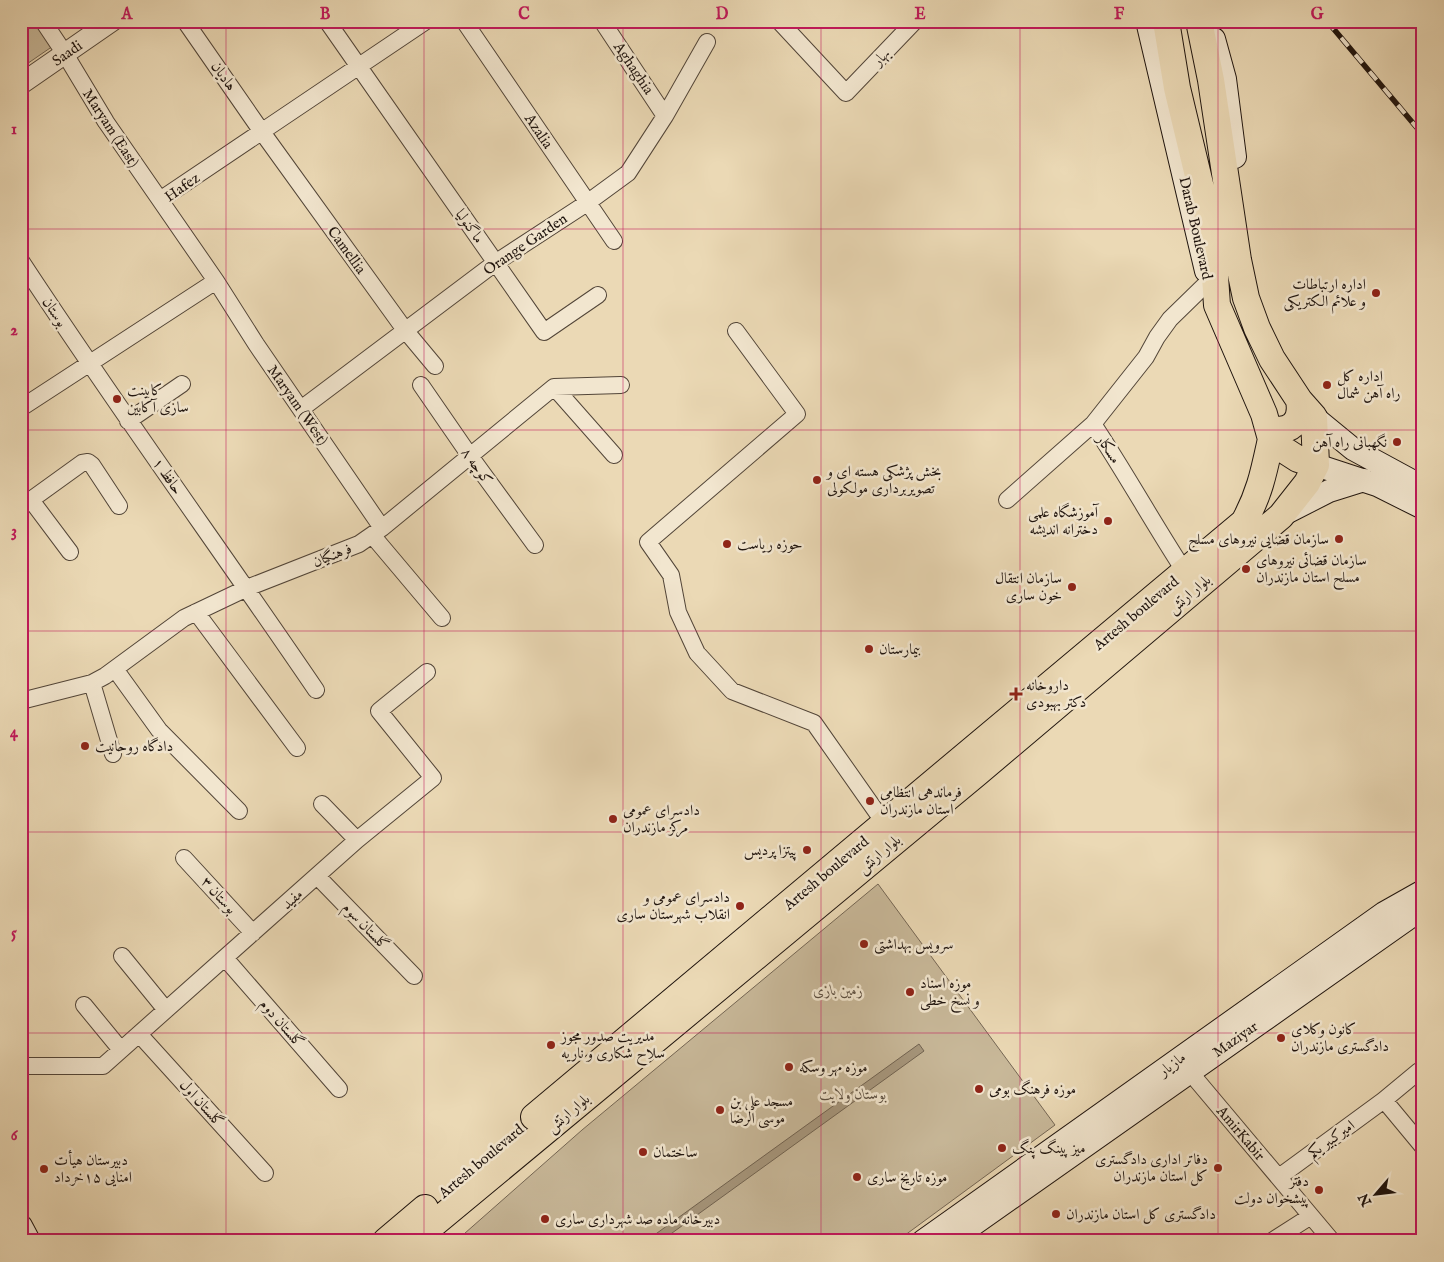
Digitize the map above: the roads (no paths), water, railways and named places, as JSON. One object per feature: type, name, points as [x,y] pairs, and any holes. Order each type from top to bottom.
[{"type":"main road","name":"Darab Boulevard","points":[[1147,21],[1213,293],[1270,433]]},
{"type":"main road","points":[[1166,21],[1177,88],[1212,234],[1213,293]]},
{"type":"main road","points":[[1199,21],[1211,80],[1238,260],[1246,298],[1268,351],[1306,409],[1353,449],[1423,487]]},
{"type":"main road","points":[[1209,21],[1225,79],[1234,143],[1243,223],[1246,298]]},
{"type":"main road","points":[[1306,409],[1300,409],[1299,418],[1293,425],[1270,433],[1284,450],[1298,459],[1364,480],[1423,508]]},
{"type":"main road","name":"بلوار ارتش","points":[[413,1241],[449,1200],[891,831],[1282,516],[1307,483],[1316,464],[1306,409]]},
{"type":"main road","name":"Artesh boulevard","points":[[968,768],[1185,572],[1244,522],[1256,500],[1263,477],[1270,433]]},
{"type":"main road","points":[[1282,516],[1329,491],[1364,480]]},
{"type":"main road","name":"Maziyar","points":[[950,1241],[1069,1147],[1189,1071],[1417,903]]},
{"type":"main road","name":"مازیار","points":[[923,1241],[1069,1147],[1282,985],[1417,903]]},
{"type":"main road","name":"Artesh boulevard","points":[[386,1241],[449,1200]]},
{"type":"main road","points":[[21,1226],[29,1241]]},
{"type":"street","name":"Maryam (East)","points":[[43,21],[106,122],[160,200]]},
{"type":"street","name":"Saadi","points":[[21,84],[112,21]]},
{"type":"street","name":"هادیان","points":[[185,21],[262,132]]},
{"type":"street","name":"ماگنولیا","points":[[327,21],[544,332],[598,295]]},
{"type":"street","name":"Hafez","points":[[216,281],[160,200],[426,21]]},
{"type":"street","name":"Azalia","points":[[464,21],[614,241]]},
{"type":"street","name":"Aghaghia","points":[[602,21],[666,116]]},
{"type":"street","name":"بهار","points":[[779,21],[846,93],[915,21]]},
{"type":"street","name":"Orange Garden","points":[[301,409],[495,263],[587,203],[628,173],[666,116],[707,42]]},
{"type":"street","name":"Camellia","points":[[262,132],[405,330],[435,366]]},
{"type":"street","name":"بوستان","points":[[21,261],[89,364]]},
{"type":"street","points":[[21,408],[216,281]]},
{"type":"street","name":"Maryam (West)","points":[[216,281],[256,344],[301,409],[377,532],[442,618]]},
{"type":"street","points":[[1093,424],[1146,357],[1170,319],[1213,293]]},
{"type":"street","points":[[736,331],[798,414],[648,542],[671,575],[678,612],[696,653],[732,691],[814,723],[891,831]]},
{"type":"street","name":"حافظ ۱","points":[[89,364],[247,588],[316,690]]},
{"type":"street","points":[[128,420],[182,384]]},
{"type":"street","name":"کوچه ۸","points":[[421,385],[535,545]]},
{"type":"street","points":[[554,387],[621,385]]},
{"type":"street","points":[[554,387],[614,455]]},
{"type":"street","name":"فرهنگیان","points":[[21,701],[92,683],[184,618],[247,588],[359,544],[377,532],[554,387]]},
{"type":"street","name":"مسکار","points":[[1008,500],[1093,424],[1126,474],[1185,572]]},
{"type":"street","points":[[70,552],[26,503],[82,463],[88,462],[92,465],[119,506]]},
{"type":"street","points":[[196,612],[296,748]]},
{"type":"street","points":[[114,669],[159,730],[240,811]]},
{"type":"street","name":"مفید","points":[[21,1066],[103,1066],[357,840],[433,778],[379,711],[427,672]]},
{"type":"street","points":[[92,683],[113,754]]},
{"type":"street","points":[[322,804],[357,840]]},
{"type":"street","name":"بوستان ۳","points":[[184,858],[253,933]]},
{"type":"street","name":"گلستان سوم","points":[[317,876],[414,976]]},
{"type":"street","points":[[122,956],[166,1010]]},
{"type":"street","name":"گلستان دوم","points":[[225,958],[339,1089]]},
{"type":"street","points":[[84,1005],[121,1050]]},
{"type":"street","name":"گلستان اول","points":[[139,1034],[265,1173]]},
{"type":"street","name":"AmirKabir","points":[[1189,1071],[1332,1241]]},
{"type":"street","name":"امیرکبیر یکم","points":[[1279,1177],[1384,1100],[1419,1071]]},
{"type":"street","points":[[1384,1100],[1423,1147]]},
{"type":"street","points":[[1272,1241],[1311,1216]]},
{"type":"railway","points":[[1327,21],[1423,135]]},
{"type":"place","name":"اداره ارتباطات و علائم الکتریکی","points":[[1376,293]]},
{"type":"place","name":"اداره کل راه آهن شمال","points":[[1327,385]]},
{"type":"place","name":"کابینت سازی آکابین","points":[[117,399]]},
{"type":"place","name":"نگهبانی راه آهن","points":[[1397,442]]},
{"type":"place","name":"بخش پژشکی هسته ای و تصویربرداری مولکولی","points":[[817,480]]},
{"type":"place","name":"آموزشگاه علمی دخترانه اندیشه","points":[[1108,521]]},
{"type":"place","name":"سازمان قضایی نیروهای مسلح","points":[[1339,539]]},
{"type":"place","name":"حوزه ریاست","points":[[727,544]]},
{"type":"place","name":"سازمان قضائی نیروهای مسلح استان مازندران","points":[[1246,569]]},
{"type":"place","name":"سازمان انتقال خون ساری","points":[[1072,587]]},
{"type":"place","name":"بیمارستان","points":[[869,649]]},
{"type":"place","name":"داروخانه دکتر بهبودی","points":[[1016,694]]},
{"type":"place","name":"دادگاه روحانیت","points":[[85,746]]},
{"type":"place","name":"فرماندهی انتظامی استان مازندران","points":[[870,801]]},
{"type":"place","name":"دادسرای عمومی مرکز مازندران","points":[[613,819]]},
{"type":"place","name":"پیتزا پردیس","points":[[807,850]]},
{"type":"place","name":"دادسرای عمومی و انقلاب شهرستان ساری","points":[[740,906]]},
{"type":"place","name":"سرویس بهداشتی","points":[[864,944]]},
{"type":"place","name":"موزه اسناد و نسخ خطی","points":[[910,992]]},
{"type":"place","name":"کانون وکلای دادگستری مازندران","points":[[1281,1038]]},
{"type":"place","name":"مدیریت صدور مجوز سلاح شکاری و ناریه","points":[[551,1045]]},
{"type":"place","name":"موزه مهر وسکه","points":[[789,1067]]},
{"type":"place","name":"موزه فرهنگ بومی","points":[[979,1089]]},
{"type":"place","name":"مسجد علی بن موسی الرضا","points":[[720,1110]]},
{"type":"place","name":"میز پینگ پنگ","points":[[1002,1148]]},
{"type":"place","name":"ساختمان","points":[[643,1152]]},
{"type":"place","name":"دفاتر اداری دادگستری کل استان مازندران","points":[[1218,1168]]},
{"type":"place","name":"دبیرستان هیأت امنایی ۱۵خرداد","points":[[44,1169]]},
{"type":"place","name":"موزه تاریخ ساری","points":[[857,1177]]},
{"type":"place","name":"دفتر پیشخوان دولت","points":[[1319,1190]]},
{"type":"place","name":"دادگستری کل استان مازندران","points":[[1056,1214]]},
{"type":"place","name":"دبیرخانه ماده صد شهرداری ساری","points":[[545,1219]]},
{"type":"park label","name":"زمین بازی","points":[[838,990]]},
{"type":"park label","name":"بوستان ولایت","points":[[853,1094]]}]
